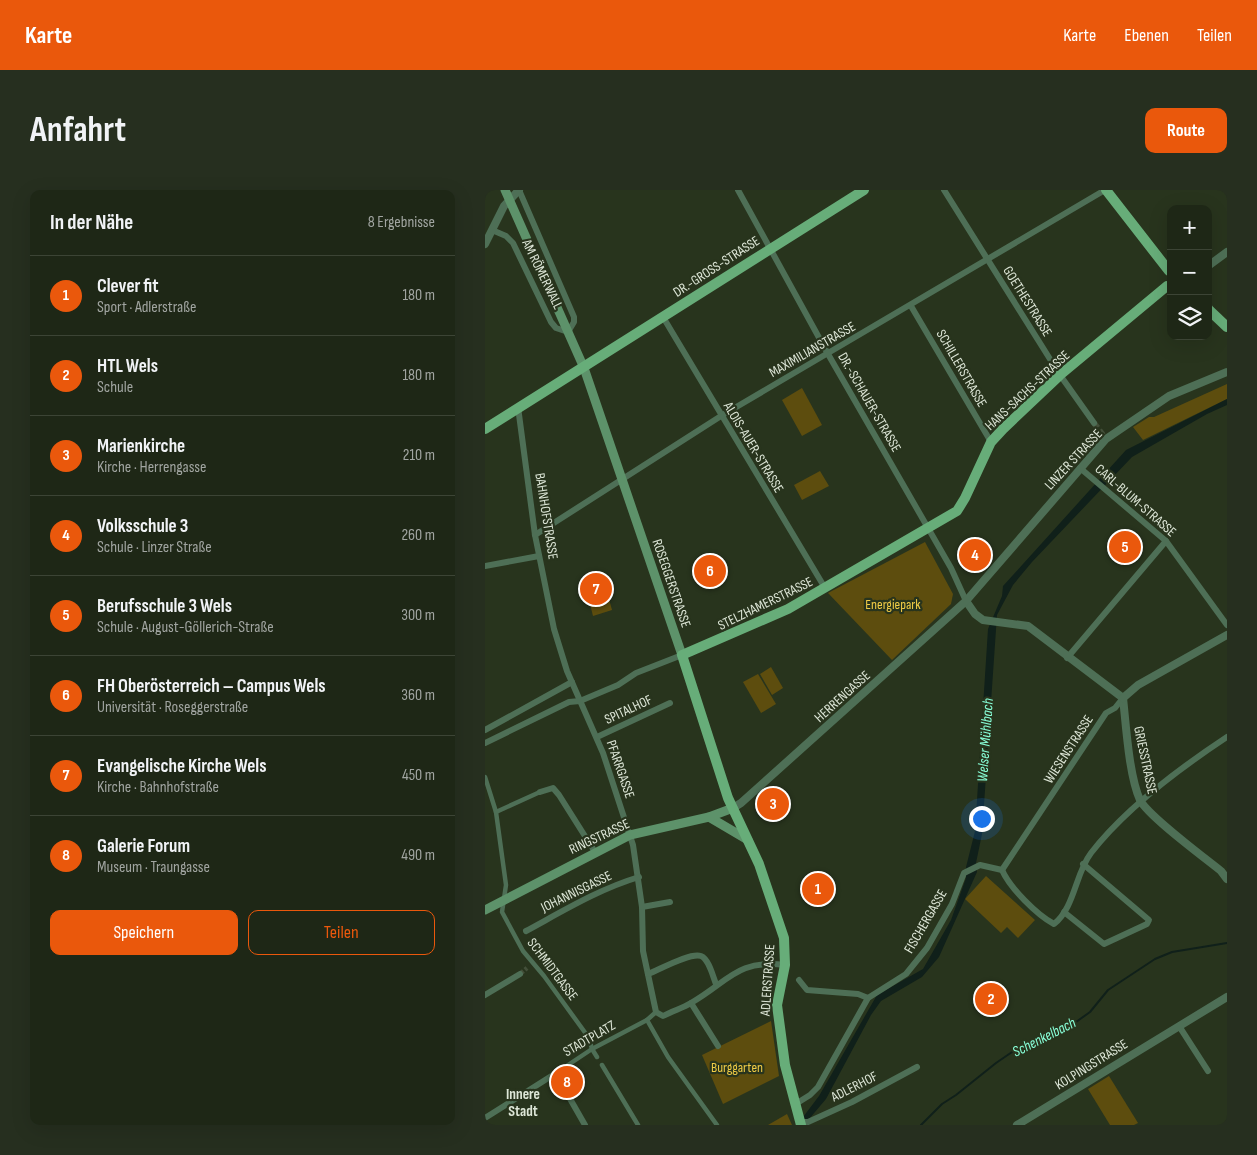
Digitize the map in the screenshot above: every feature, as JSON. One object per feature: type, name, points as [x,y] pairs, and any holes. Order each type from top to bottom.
[{"type":"main road","name":"AM RÖMERWALL","points":[[505,190],[584,368]]},
{"type":"main road","name":"DR.-GROSS-STRASSE","points":[[584,368],[864,190]]},
{"type":"main road","points":[[1106,190],[1167,266]]},
{"type":"main road","name":"HANS-SACHS-STRASSE","points":[[928,528],[961,506],[991,442],[1060,375],[1167,291]]},
{"type":"main road","points":[[1212,313],[1227,327]]},
{"type":"main road","points":[[485,429],[584,368]]},
{"type":"main road","name":"ROSEGGERSTRASSE","points":[[584,368],[683,655],[733,808]]},
{"type":"main road","name":"STELZHAMERSTRASSE","points":[[683,655],[771,618],[928,528]]},
{"type":"main road","name":"RINGSTRASSE","points":[[485,910],[630,835],[709,817],[733,808]]},
{"type":"main road","name":"ADLERSTRASSE","points":[[733,808],[759,864],[784,938],[785,964],[777,1005],[785,1065],[794,1105],[802,1122]]},
{"type":"main road","points":[[709,817],[748,840]]},
{"type":"street","name":"DR.-SCHAUER-STRASSE","points":[[738,190],[828,354],[951,568],[966,601]]},
{"type":"street","name":"GOETHESTRASSE","points":[[944,190],[1060,375],[1094,424]]},
{"type":"street","name":"MAXIMILIANSTRASSE","points":[[535,534],[721,416],[1106,190]]},
{"type":"street","points":[[485,244],[504,206],[518,191],[574,317],[574,322],[568,332]]},
{"type":"street","name":"AM RÖMERWALL","points":[[492,230],[507,236],[513,243],[551,322],[556,328],[568,332]]},
{"type":"street","points":[[1212,263],[1227,252]]},
{"type":"street","name":"SCHILLERSTRASSE","points":[[911,306],[991,442]]},
{"type":"street","name":"ALOIS-AUER-STRASSE","points":[[663,317],[825,588]]},
{"type":"street","name":"LINZER STRASSE","points":[[966,601],[1105,440],[1169,396],[1227,372]]},
{"type":"street","name":"BAHNHOFSTRASSE","points":[[518,407],[535,534],[554,629],[580,701]]},
{"type":"street","name":"CARL-BLUM-STRASSE","points":[[1080,468],[1166,541],[1227,625]]},
{"type":"street","points":[[1067,658],[1166,541]]},
{"type":"street","points":[[485,566],[539,556]]},
{"type":"street","points":[[966,601],[975,614],[987,621],[1028,626],[1067,658],[1123,698]]},
{"type":"street","name":"HERRENGASSE","points":[[733,808],[848,709],[966,601]]},
{"type":"street","name":"WIESENSTRASSE","points":[[1002,870],[1107,713],[1115,708],[1138,684],[1227,635]]},
{"type":"street","name":"STELZHAMERSTRASSE","points":[[485,743],[569,702],[580,701],[618,686],[636,674],[683,655]]},
{"type":"street","points":[[485,730],[572,682]]},
{"type":"street","name":"GRIESSTRASSE","points":[[1123,698],[1128,746],[1141,802],[1153,815],[1221,871],[1227,879]]},
{"type":"street","name":"PFARRGASSE","points":[[580,701],[597,737],[630,835],[639,877],[643,951],[656,1012]]},
{"type":"street","name":"SPITALHOF","points":[[597,737],[670,703]]},
{"type":"street","points":[[1002,870],[1005,878],[1039,914],[1054,924],[1064,912],[1083,864],[1114,827],[1141,802],[1227,737]]},
{"type":"street","name":"SCHMIDTGASSE","points":[[485,777],[496,812],[506,885],[502,912],[532,963],[544,976],[589,1038],[592,1049],[597,1057]]},
{"type":"street","points":[[496,812],[553,788],[595,852]]},
{"type":"street","points":[[1064,912],[1104,944],[1147,924],[1149,920],[1083,864]]},
{"type":"street","name":"FISCHERGASSE","points":[[794,1105],[810,1096],[818,1087],[868,998],[906,974],[924,952],[952,904],[966,871],[980,865],[1002,870]]},
{"type":"street","name":"JOHANNISGASSE","points":[[526,931],[577,903],[619,883],[639,877]]},
{"type":"street","points":[[642,907],[670,902]]},
{"type":"street","points":[[648,974],[690,956],[701,956],[705,960],[716,984]]},
{"type":"street","points":[[527,968],[532,963]]},
{"type":"street","points":[[656,1012],[663,1016],[691,1003],[736,971],[758,963],[785,964]]},
{"type":"street","points":[[485,995],[520,974]]},
{"type":"street","points":[[799,980],[807,990],[858,994],[868,998]]},
{"type":"street","name":"KOLPINGSTRASSE","points":[[1017,1125],[1227,996]]},
{"type":"street","points":[[691,1003],[718,1046]]},
{"type":"street","name":"STADTPLATZ","points":[[485,1118],[592,1049],[647,1020],[656,1012]]},
{"type":"street","points":[[647,1020],[668,1057],[717,1125]]},
{"type":"street","points":[[1179,1026],[1208,1071]]},
{"type":"street","points":[[602,1065],[638,1125]]},
{"type":"street","name":"ADLERHOF","points":[[802,1122],[852,1102],[917,1066]]},
{"type":"street","points":[[553,1075],[569,1097],[585,1125]]},
{"type":"green space","points":[[1227,384],[1227,399],[1143,440],[1133,427],[1149,417],[1154,417]]},
{"type":"green space","points":[[802,388],[822,425],[802,436],[782,400]]},
{"type":"green space","points":[[820,471],[829,486],[802,500],[794,485]]},
{"type":"green space","name":"Energiepark","points":[[925,542],[953,594],[951,604],[892,660],[828,593]]},
{"type":"green space","points":[[609,599],[612,610],[593,616],[590,604]]},
{"type":"green space","points":[[771,667],[783,688],[772,695],[760,674]]},
{"type":"green space","points":[[758,674],[776,704],[761,713],[743,682]]},
{"type":"green space","points":[[986,876],[1035,920],[1018,938],[1007,927],[1001,933],[965,899]]},
{"type":"green space","name":"Burggarten","points":[[771,1021],[779,1076],[723,1104],[702,1055]]},
{"type":"green space","points":[[1109,1076],[1138,1123],[1134,1125],[1110,1125],[1088,1089]]},
{"type":"green space","points":[[787,1114],[792,1125],[768,1125]]},
{"type":"water","name":"Welser Mühlbach","points":[[1227,399],[1227,405],[1207,414],[1132,457],[1032,562],[1013,585],[997,615],[982,834],[976,863],[977,872],[939,957],[922,977],[881,1001],[871,1015],[826,1099],[804,1125],[797,1125],[819,1096],[877,995],[923,969],[951,920],[966,878],[966,867],[975,831],[988,629],[1002,596],[1003,586],[1126,450]]},
{"type":"waterway","name":"Schenkelbach","points":[[921,1125],[942,1104],[996,1063],[1015,1050],[1069,1027],[1090,1012],[1108,990],[1155,959],[1172,952],[1227,943]]},
{"type":"tunnel","points":[[1094,423],[1106,439]]},
{"type":"tunnel","points":[[520,974],[527,968]]},
{"type":"place","name":"Berufsschule 3 Wels","points":[[1125,547]]},
{"type":"place","name":"Volksschule 3","points":[[975,555]]},
{"type":"place","name":"FH Oberösterreich – Campus Wels","points":[[710,571]]},
{"type":"place","name":"Evangelische Kirche Wels","points":[[596,589]]},
{"type":"place","name":"Marienkirche","points":[[773,804]]},
{"type":"place","name":"Clever fit","points":[[818,889]]},
{"type":"place","name":"HTL Wels","points":[[991,999]]},
{"type":"place","name":"Galerie Forum","points":[[567,1082]]},
{"type":"district","name":"Innere Stadt","points":[[523,1102]]}]
